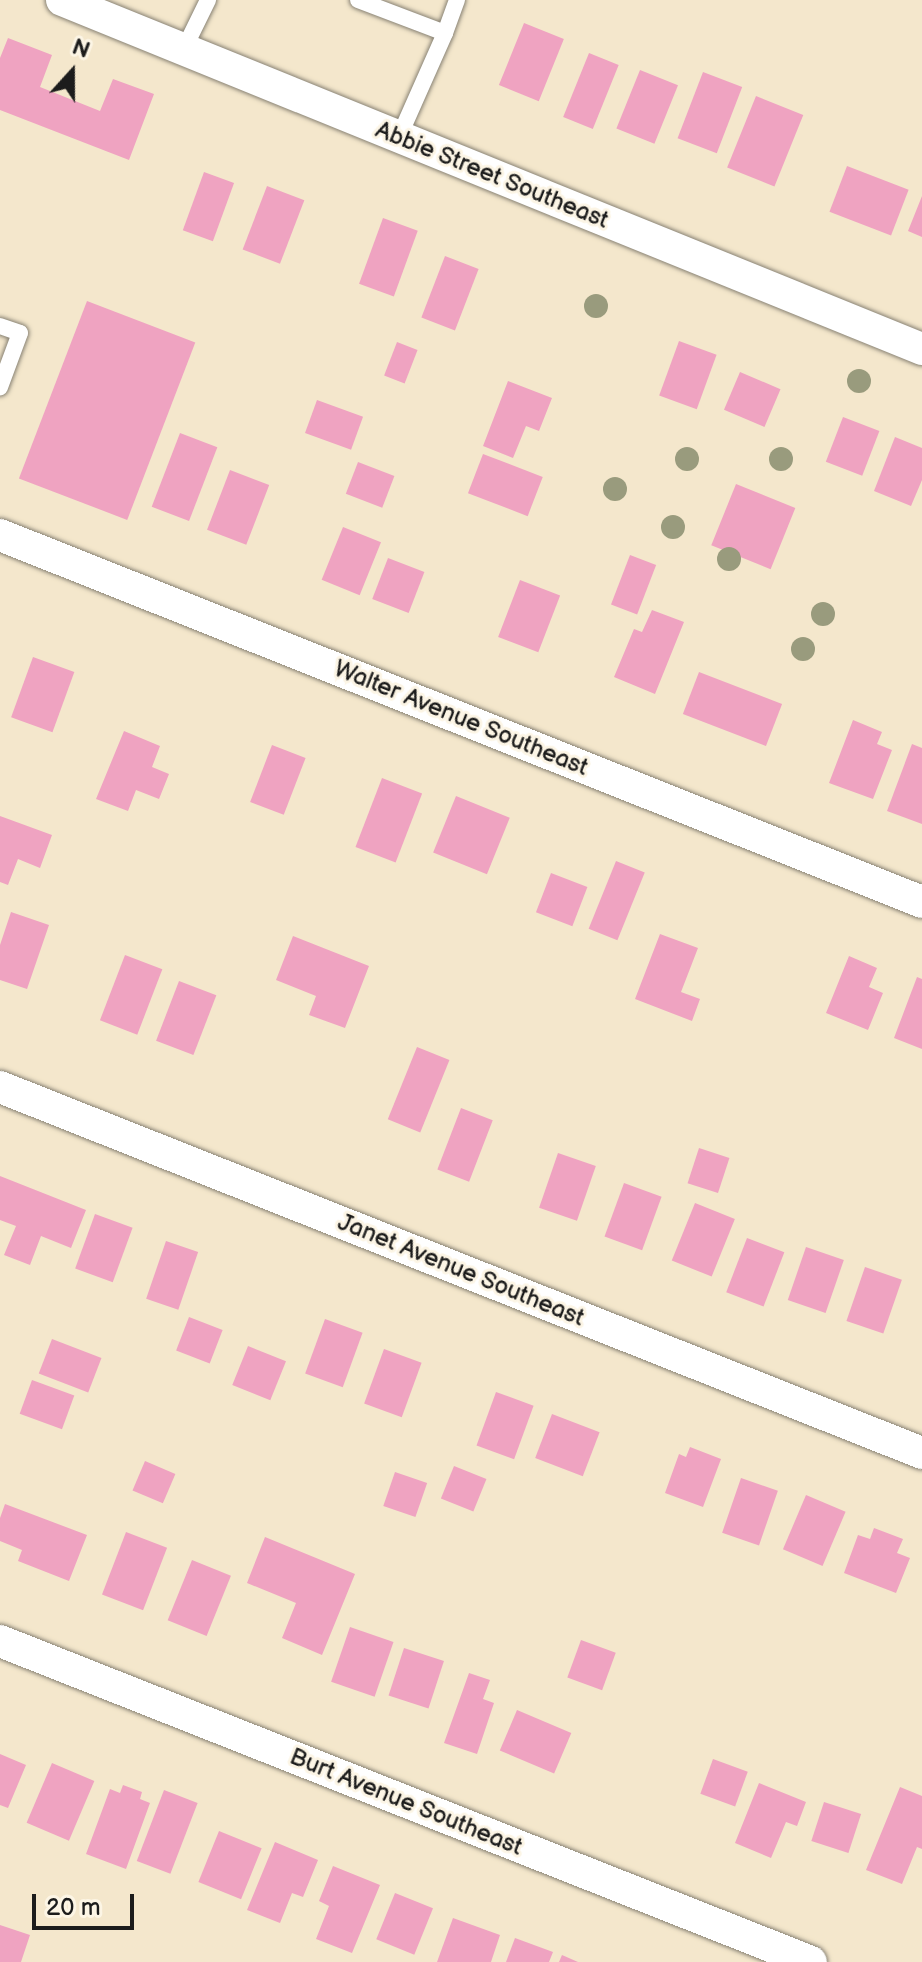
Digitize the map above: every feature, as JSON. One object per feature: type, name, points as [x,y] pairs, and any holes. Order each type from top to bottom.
[{"type":"street","name":"Abbie Street Southeast","points":[[62,0],[922,349]]},
{"type":"street","name":"Walter Avenue Southeast","points":[[0,535],[922,902]]},
{"type":"street","name":"Janet Avenue Southeast","points":[[0,1087],[922,1453]]},
{"type":"street","name":"Burt Avenue Southeast","points":[[0,1641],[811,1962]]},
{"type":"lane","points":[[184,49],[208,0]]},
{"type":"lane","points":[[358,0],[445,33]]},
{"type":"lane","points":[[399,137],[457,0]]},
{"type":"lane","points":[[0,326],[20,333],[0,387]]},
{"type":"building","points":[[524,23],[564,39],[539,101],[499,85]]},
{"type":"building","points":[[8,38],[52,55],[40,87],[100,111],[113,79],[154,94],[129,160],[0,110],[0,58]]},
{"type":"building","points":[[589,53],[619,65],[593,129],[563,117]]},
{"type":"building","points":[[640,70],[678,85],[654,144],[616,128]]},
{"type":"building","points":[[703,72],[742,87],[717,153],[678,138]]},
{"type":"building","points":[[756,96],[803,115],[774,186],[727,167]]},
{"type":"building","points":[[847,166],[909,190],[891,235],[829,212]]},
{"type":"building","points":[[204,172],[234,183],[213,241],[183,230]]},
{"type":"building","points":[[267,186],[304,200],[280,264],[243,249]]},
{"type":"building","points":[[922,196],[922,237],[908,231]]},
{"type":"building","points":[[383,218],[418,231],[394,296],[359,284]]},
{"type":"building","points":[[445,256],[479,269],[455,331],[421,318]]},
{"type":"building","points":[[87,301],[195,343],[127,520],[19,478]]},
{"type":"building","points":[[679,341],[717,355],[697,409],[659,396]]},
{"type":"building","points":[[397,342],[418,350],[405,383],[384,376]]},
{"type":"building","points":[[740,372],[781,389],[764,427],[724,410]]},
{"type":"building","points":[[508,381],[552,398],[539,431],[526,426],[513,458],[483,446]]},
{"type":"building","points":[[317,400],[363,417],[351,450],[305,433]]},
{"type":"building","points":[[843,417],[879,431],[862,476],[826,462]]},
{"type":"building","points":[[180,433],[217,447],[189,521],[152,507]]},
{"type":"building","points":[[895,437],[922,448],[922,480],[911,506],[874,491]]},
{"type":"building","points":[[483,454],[543,477],[528,516],[468,493]]},
{"type":"building","points":[[358,462],[394,476],[382,508],[346,494]]},
{"type":"building","points":[[230,470],[269,485],[246,545],[207,530]]},
{"type":"building","points":[[736,484],[795,508],[771,569],[711,545]]},
{"type":"building","points":[[343,527],[381,542],[360,595],[322,580]]},
{"type":"building","points":[[630,555],[656,565],[637,615],[611,604]]},
{"type":"building","points":[[388,558],[424,572],[409,613],[372,599]]},
{"type":"building","points":[[520,580],[560,595],[538,652],[498,637]]},
{"type":"building","points":[[652,610],[684,622],[655,694],[614,677],[634,629],[642,632]]},
{"type":"building","points":[[33,657],[74,672],[52,732],[11,717]]},
{"type":"building","points":[[699,672],[782,704],[766,746],[683,714]]},
{"type":"building","points":[[853,720],[882,732],[877,744],[892,750],[873,799],[829,783]]},
{"type":"building","points":[[124,731],[160,746],[152,767],[169,774],[159,799],[136,790],[128,811],[96,799]]},
{"type":"building","points":[[912,744],[922,748],[922,824],[887,811]]},
{"type":"building","points":[[272,745],[306,758],[284,815],[250,802]]},
{"type":"building","points":[[382,778],[422,793],[396,862],[355,847]]},
{"type":"building","points":[[456,796],[510,818],[487,874],[433,853]]},
{"type":"building","points":[[0,816],[52,835],[40,868],[18,859],[8,885],[0,882]]},
{"type":"building","points":[[616,861],[645,873],[617,940],[589,929]]},
{"type":"building","points":[[551,873],[587,887],[572,926],[536,912]]},
{"type":"building","points":[[11,912],[49,925],[27,989],[0,980],[0,945]]},
{"type":"building","points":[[660,934],[698,948],[681,992],[700,999],[692,1021],[635,999]]},
{"type":"building","points":[[293,936],[369,966],[345,1028],[309,1015],[316,996],[276,980]]},
{"type":"building","points":[[125,955],[162,969],[137,1035],[100,1020]]},
{"type":"building","points":[[849,956],[877,968],[869,987],[883,993],[868,1030],[826,1013]]},
{"type":"building","points":[[917,977],[922,979],[922,1049],[894,1038]]},
{"type":"building","points":[[179,981],[216,995],[193,1055],[156,1041]]},
{"type":"building","points":[[417,1047],[449,1060],[420,1132],[388,1119]]},
{"type":"building","points":[[461,1108],[493,1120],[469,1182],[437,1170]]},
{"type":"building","points":[[699,1148],[729,1158],[718,1193],[688,1183]]},
{"type":"building","points":[[558,1153],[596,1166],[577,1221],[539,1208]]},
{"type":"building","points":[[0,1176],[86,1210],[71,1248],[41,1236],[30,1265],[4,1255],[16,1226],[0,1220]]},
{"type":"building","points":[[624,1183],[662,1197],[642,1250],[605,1237]]},
{"type":"building","points":[[695,1203],[735,1219],[712,1277],[672,1260]]},
{"type":"building","points":[[95,1214],[133,1228],[113,1282],[75,1269]]},
{"type":"building","points":[[747,1238],[784,1252],[764,1306],[726,1292]]},
{"type":"building","points":[[166,1241],[198,1252],[178,1310],[146,1299]]},
{"type":"building","points":[[806,1247],[844,1260],[826,1313],[788,1300]]},
{"type":"building","points":[[865,1267],[902,1280],[883,1334],[846,1321]]},
{"type":"building","points":[[189,1317],[223,1330],[210,1364],[176,1351]]},
{"type":"building","points":[[325,1319],[363,1333],[343,1387],[305,1374]]},
{"type":"building","points":[[52,1339],[101,1358],[88,1393],[39,1374]]},
{"type":"building","points":[[248,1346],[286,1361],[270,1400],[232,1385]]},
{"type":"building","points":[[384,1349],[422,1363],[402,1417],[364,1404]]},
{"type":"building","points":[[32,1380],[74,1395],[62,1429],[20,1414]]},
{"type":"building","points":[[496,1392],[534,1406],[514,1459],[477,1446]]},
{"type":"building","points":[[552,1414],[600,1432],[583,1476],[535,1458]]},
{"type":"building","points":[[690,1447],[721,1459],[703,1507],[665,1493],[679,1454],[686,1457]]},
{"type":"building","points":[[145,1461],[175,1474],[163,1503],[132,1490]]},
{"type":"building","points":[[454,1466],[486,1479],[473,1512],[441,1498]]},
{"type":"building","points":[[395,1472],[427,1483],[415,1517],[383,1506]]},
{"type":"building","points":[[741,1478],[778,1491],[759,1546],[722,1533]]},
{"type":"building","points":[[806,1495],[846,1512],[823,1566],[783,1549]]},
{"type":"building","points":[[5,1504],[87,1535],[69,1581],[18,1561],[22,1550],[0,1541],[0,1518]]},
{"type":"building","points":[[874,1528],[903,1539],[897,1553],[910,1558],[896,1593],[844,1573],[858,1535],[870,1539]]},
{"type":"building","points":[[126,1532],[167,1548],[143,1610],[102,1595]]},
{"type":"building","points":[[265,1537],[355,1574],[322,1655],[282,1638],[296,1603],[247,1583]]},
{"type":"building","points":[[192,1560],[231,1576],[207,1636],[168,1620]]},
{"type":"building","points":[[350,1627],[393,1642],[375,1697],[331,1682]]},
{"type":"building","points":[[581,1640],[616,1653],[602,1690],[567,1678]]},
{"type":"building","points":[[404,1648],[444,1661],[428,1709],[389,1696]]},
{"type":"building","points":[[469,1673],[490,1680],[483,1699],[494,1703],[477,1754],[444,1743]]},
{"type":"building","points":[[517,1710],[571,1733],[554,1774],[500,1751]]},
{"type":"building","points":[[0,1754],[26,1765],[8,1808],[0,1805]]},
{"type":"building","points":[[713,1759],[748,1772],[735,1806],[700,1794]]},
{"type":"building","points":[[52,1763],[94,1781],[69,1841],[27,1823]]},
{"type":"building","points":[[759,1783],[806,1802],[797,1826],[786,1822],[771,1858],[735,1843]]},
{"type":"building","points":[[123,1785],[142,1792],[140,1799],[150,1803],[126,1869],[86,1854],[110,1789],[120,1793]]},
{"type":"building","points":[[900,1787],[922,1796],[922,1849],[917,1847],[902,1884],[866,1870]]},
{"type":"building","points":[[164,1790],[198,1803],[170,1874],[137,1861]]},
{"type":"building","points":[[824,1802],[861,1814],[848,1853],[811,1841]]},
{"type":"building","points":[[219,1831],[262,1848],[241,1899],[198,1882]]},
{"type":"building","points":[[275,1842],[318,1860],[303,1897],[292,1893],[280,1923],[247,1910]]},
{"type":"building","points":[[333,1866],[380,1885],[352,1953],[316,1939],[329,1906],[319,1901]]},
{"type":"building","points":[[395,1893],[433,1908],[414,1955],[376,1939]]},
{"type":"building","points":[[453,1918],[500,1935],[491,1962],[437,1962]]},
{"type":"building","points":[[0,1925],[30,1935],[21,1962],[0,1962]]},
{"type":"building","points":[[515,1938],[553,1952],[549,1962],[506,1962]]},
{"type":"building","points":[[562,1955],[578,1962],[559,1962]]}]
